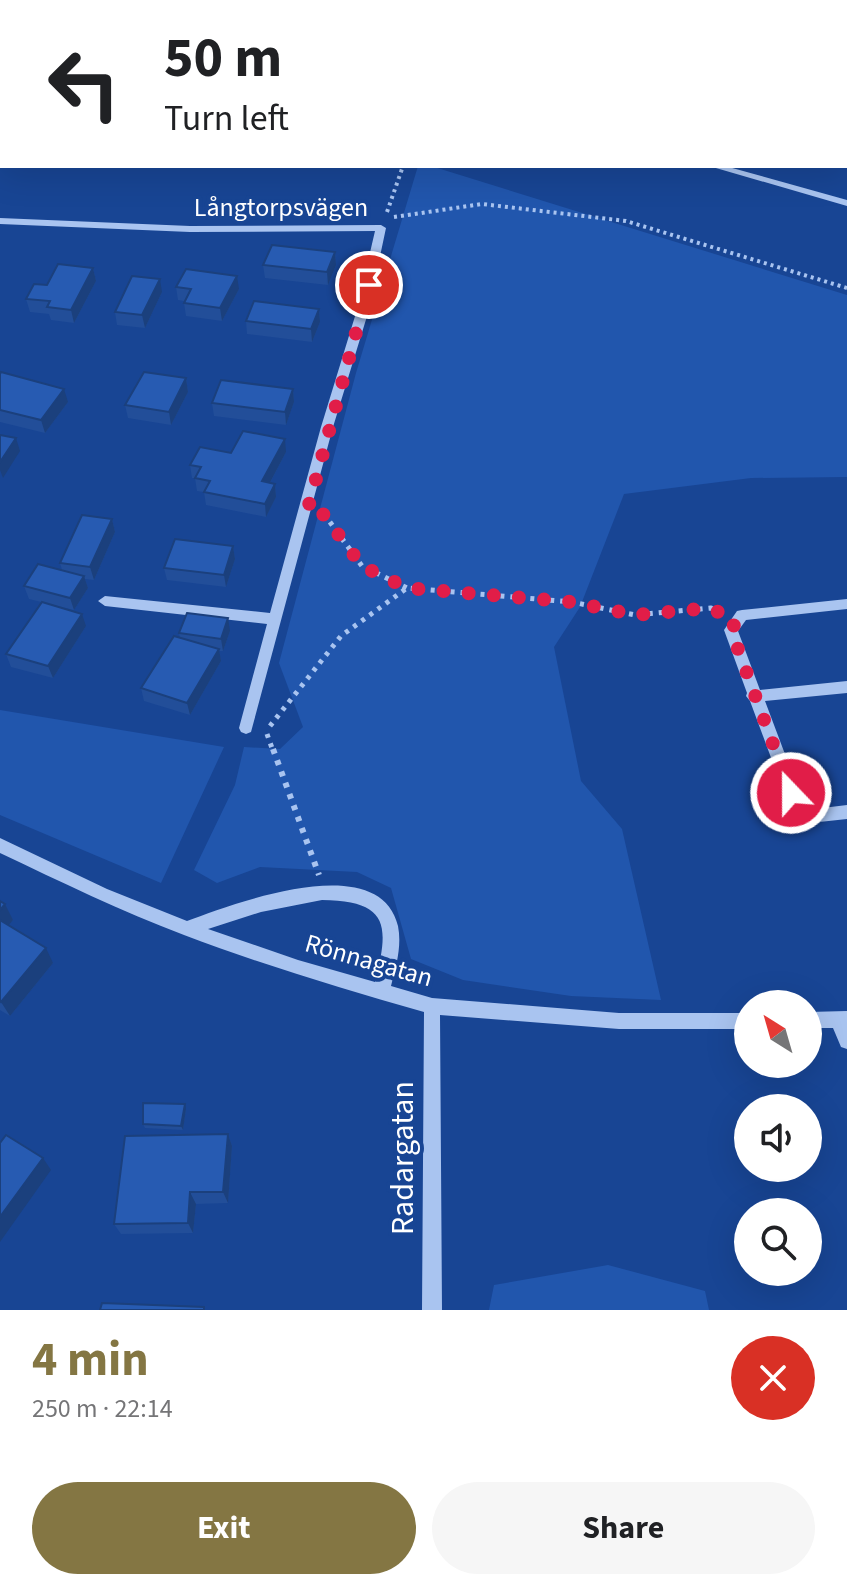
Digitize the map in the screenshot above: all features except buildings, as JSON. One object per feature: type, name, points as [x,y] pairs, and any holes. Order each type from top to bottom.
[{"type":"street","points":[[721,168],[847,203]]},
{"type":"street","points":[[756,178],[763,168]]},
{"type":"street","name":"Långtorpsvägen","points":[[0,222],[190,229],[381,228],[362,313],[327,427],[307,512],[274,619],[246,728]]},
{"type":"street","points":[[105,601],[274,619]]},
{"type":"street","points":[[847,604],[742,615],[731,630],[753,696],[801,817],[847,812]]},
{"type":"street","points":[[753,696],[847,687]]},
{"type":"street","name":"Rönnagatan","points":[[0,845],[101,894],[187,929],[298,968],[382,989],[432,1006],[619,1021],[734,1021]]},
{"type":"street","points":[[187,929],[244,908],[325,893],[367,896],[386,915],[391,948],[382,989]]},
{"type":"street","name":"Radargatan","points":[[432,1006],[432,1310]]},
{"type":"street","points":[[842,1020],[847,1041]]},
{"type":"path","points":[[402,168],[385,219],[482,204],[626,221],[847,288]]},
{"type":"path","points":[[307,512],[323,514],[362,566],[407,588],[572,602],[635,615],[711,608],[736,622]]},
{"type":"path","points":[[325,893],[266,731],[341,636],[375,608],[407,588]]},
{"type":"shaded area","points":[[417,168],[437,168],[847,295],[847,477],[751,478],[624,494],[580,607],[554,647],[581,781],[622,829],[661,1000],[571,996],[463,980],[411,959],[391,888],[357,872],[260,867],[217,883],[194,870],[235,785],[244,747],[280,749],[303,727],[279,663],[356,373]]},
{"type":"shaded area","points":[[0,710],[224,747],[161,883],[0,815]]},
{"type":"shaded area","points":[[608,1265],[705,1291],[709,1310],[489,1310],[494,1285]]},
{"type":"route","points":[[369,285],[327,427],[307,512],[323,514],[362,566],[407,588],[572,602],[635,615],[711,608],[736,622],[731,630],[791,793]]}]
